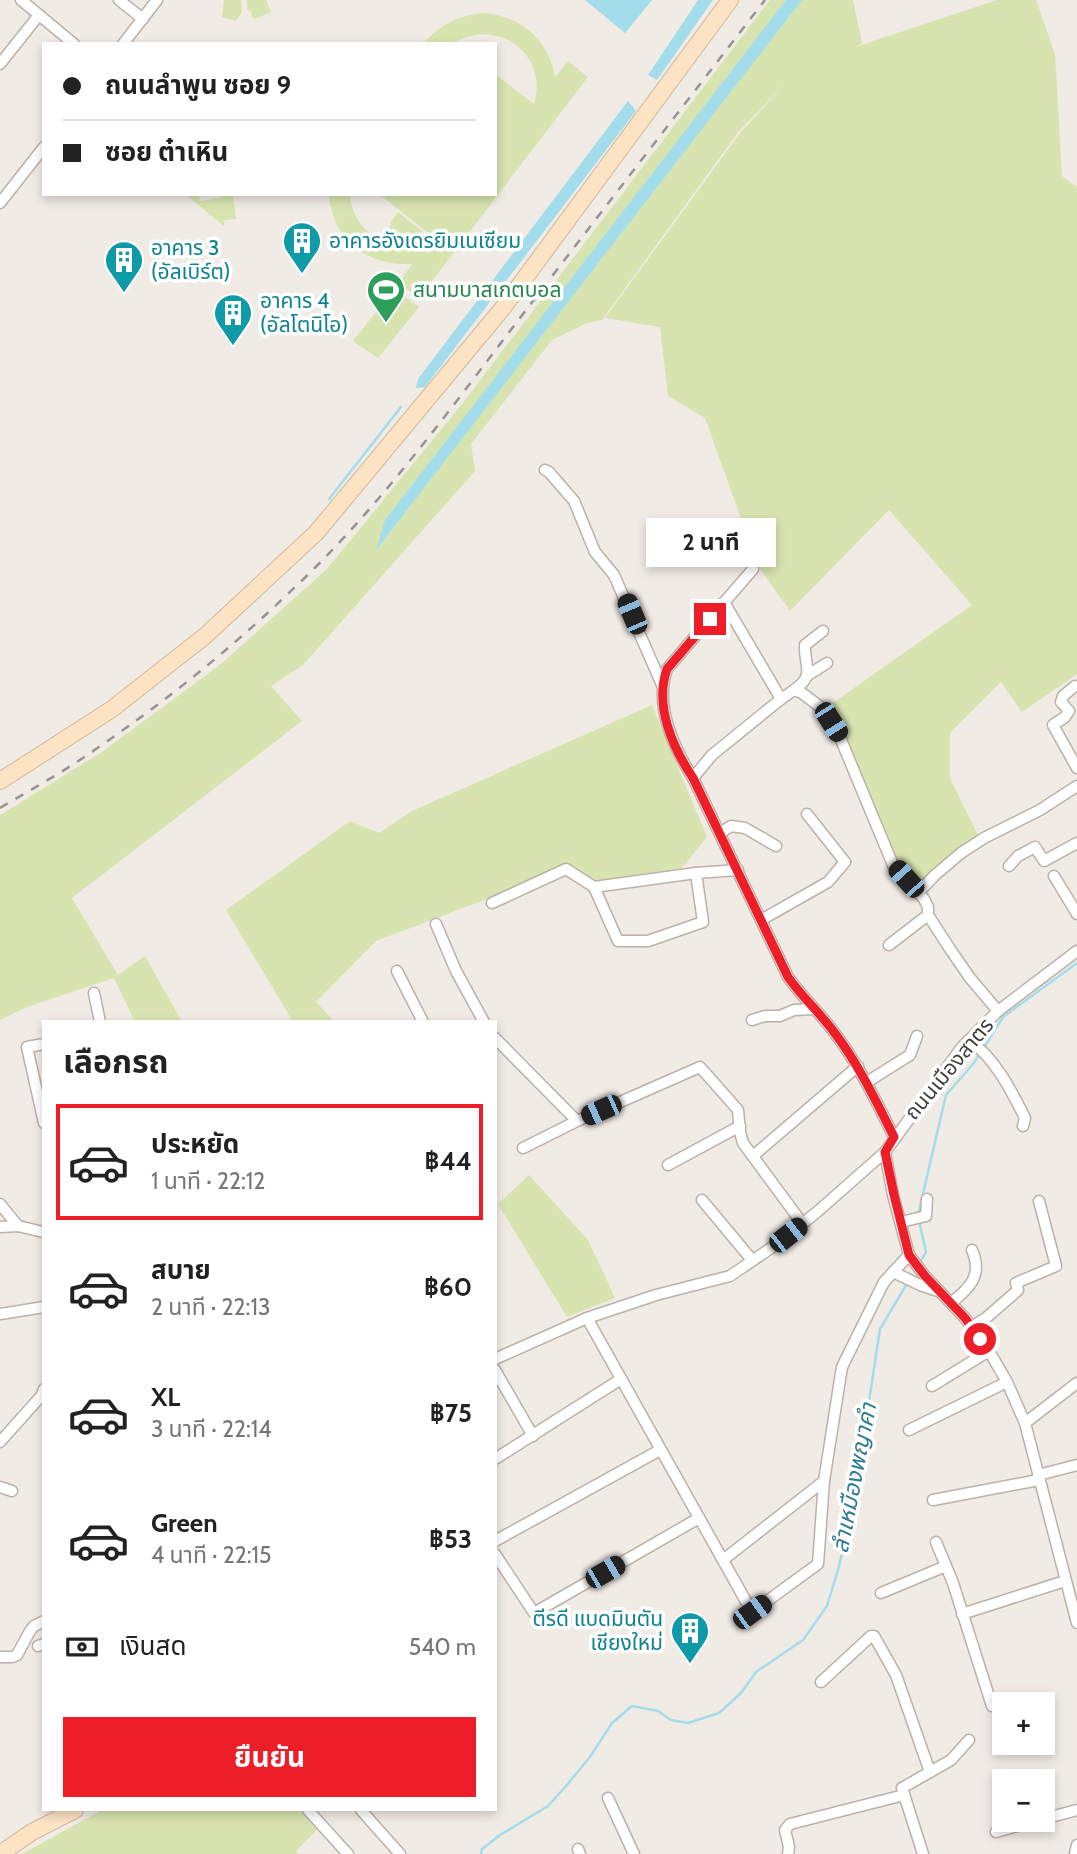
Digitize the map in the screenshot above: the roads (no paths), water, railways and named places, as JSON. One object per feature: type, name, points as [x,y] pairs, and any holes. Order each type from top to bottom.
[{"type":"main road","points":[[0,781],[112,709],[205,636],[316,533],[502,309],[730,0]]},
{"type":"main road","points":[[0,1854],[32,1832],[73,1811]]},
{"type":"street","points":[[21,0],[72,42]]},
{"type":"street","points":[[119,0],[143,19]]},
{"type":"street","points":[[125,42],[157,0]]},
{"type":"street","points":[[0,64],[39,15]]},
{"type":"street","points":[[0,203],[42,150]]},
{"type":"street","points":[[545,470],[574,501],[595,552],[614,575],[663,687]]},
{"type":"street","points":[[753,569],[667,669],[664,677],[663,708],[671,737],[683,763],[720,833],[788,977],[833,1030],[858,1066],[894,1137]]},
{"type":"street","points":[[724,602],[781,699]]},
{"type":"street","points":[[808,675],[805,645],[823,631]]},
{"type":"street","points":[[693,778],[712,755],[803,684],[808,675],[827,663]]},
{"type":"street","points":[[1075,686],[1063,696],[1061,702],[1069,711],[1053,726],[1076,765]]},
{"type":"street","points":[[794,690],[823,709],[839,735],[893,865],[918,893],[928,907],[928,915],[970,978],[998,1011]]},
{"type":"street","points":[[918,893],[961,853],[1040,810],[1077,786]]},
{"type":"street","points":[[761,920],[828,882],[845,862],[807,814]]},
{"type":"street","points":[[720,833],[731,825],[745,828],[776,846]]},
{"type":"street","points":[[1009,866],[1018,856],[1035,847],[1044,861],[1077,843]]},
{"type":"street","points":[[492,903],[566,869],[594,887],[618,941],[648,941],[703,922],[696,873]]},
{"type":"street","points":[[594,887],[738,870]]},
{"type":"street","points":[[1054,876],[1077,914]]},
{"type":"street","points":[[890,946],[928,915]]},
{"type":"street","points":[[436,924],[456,971],[483,1020]]},
{"type":"street","name":"ถนนเมืองสาตร","points":[[497,1358],[587,1318],[656,1295],[730,1276],[803,1223],[885,1152],[962,1047],[972,1041],[998,1011],[1077,951]]},
{"type":"street","points":[[397,971],[422,1020]]},
{"type":"street","points":[[94,993],[100,1020]]},
{"type":"street","points":[[752,1020],[765,1016],[780,1016],[794,1010],[813,1009]]},
{"type":"street","points":[[867,1082],[910,1055],[917,1036]]},
{"type":"street","points":[[497,1040],[577,1121]]},
{"type":"street","points":[[972,1041],[989,1058],[1014,1096],[1026,1118],[1023,1126]]},
{"type":"street","points":[[42,1044],[27,1047],[42,1114]]},
{"type":"street","points":[[753,1156],[858,1066]]},
{"type":"street","points":[[523,1148],[700,1067],[738,1110],[743,1143],[803,1223]]},
{"type":"street","points":[[667,1165],[740,1126]]},
{"type":"street","points":[[885,1152],[901,1222],[912,1259],[922,1280]]},
{"type":"street","points":[[867,1167],[889,1171]]},
{"type":"street","points":[[901,1222],[926,1216],[927,1199]]},
{"type":"street","points":[[702,1200],[752,1260]]},
{"type":"street","points":[[971,1327],[986,1318],[1018,1290],[1016,1283],[1056,1266],[1040,1200]]},
{"type":"street","points":[[0,1204],[18,1226]]},
{"type":"street","points":[[0,1227],[18,1226],[42,1234]]},
{"type":"street","points":[[951,1303],[963,1294],[975,1277],[978,1268],[972,1250]]},
{"type":"street","points":[[587,1318],[752,1612],[818,1564],[824,1481],[842,1367],[884,1282],[912,1259]]},
{"type":"street","points":[[893,1272],[907,1279],[922,1280],[940,1292],[989,1351],[1007,1382],[1025,1423],[1077,1623]]},
{"type":"street","points":[[0,1314],[42,1307]]},
{"type":"street","points":[[932,1386],[989,1351]]},
{"type":"street","points":[[497,1373],[533,1436]]},
{"type":"street","points":[[497,1458],[621,1379]]},
{"type":"street","points":[[909,1430],[1007,1382]]},
{"type":"street","points":[[1025,1423],[1077,1384]]},
{"type":"street","points":[[0,1442],[42,1394]]},
{"type":"street","points":[[497,1540],[660,1450]]},
{"type":"street","points":[[933,1500],[1038,1478],[1077,1465]]},
{"type":"street","points":[[723,1560],[824,1481]]},
{"type":"street","points":[[0,1487],[12,1491]]},
{"type":"street","points":[[497,1557],[534,1613],[699,1518]]},
{"type":"street","points":[[936,1542],[953,1583],[992,1706]]},
{"type":"street","points":[[881,1593],[946,1566]]},
{"type":"street","points":[[962,1614],[1066,1581]]},
{"type":"street","points":[[0,1657],[12,1657],[16,1654],[34,1626],[42,1622]]},
{"type":"street","points":[[821,1682],[870,1636],[877,1638],[896,1675],[930,1772]]},
{"type":"street","points":[[788,1854],[785,1830],[790,1824],[903,1791],[951,1760],[969,1740]]},
{"type":"street","points":[[903,1791],[923,1854]]},
{"type":"street","points":[[608,1798],[634,1854]]},
{"type":"street","points":[[1055,1816],[1077,1810]]},
{"type":"street","points":[[309,1811],[348,1854]]},
{"type":"street","points":[[363,1811],[400,1854]]},
{"type":"street","points":[[1075,1854],[1077,1845]]},
{"type":"water","points":[[585,0],[652,0],[625,33]]},
{"type":"water","points":[[698,0],[713,0],[657,80],[648,75]]},
{"type":"water","points":[[786,0],[802,0],[376,550],[385,520]]},
{"type":"water","points":[[628,101],[636,111],[425,387],[416,388],[418,379]]},
{"type":"waterway","points":[[329,499],[401,407]]},
{"type":"waterway","name":"ลำเหมืองพญาคำ","points":[[983,1049],[1003,1017],[1077,963]]},
{"type":"waterway","name":"ลำเหมืองพญาคำ","points":[[918,1215],[946,1095],[979,1055]]},
{"type":"waterway","name":"ลำเหมืองพญาคำ","points":[[919,1221],[926,1252],[919,1264]]},
{"type":"waterway","name":"ลำเหมืองพญาคำ","points":[[481,1854],[482,1849],[500,1835],[548,1806],[590,1757],[612,1723],[632,1706],[658,1711],[671,1720],[688,1723],[719,1713],[741,1693],[756,1672],[803,1640],[827,1606],[838,1570],[852,1514],[880,1329],[908,1282]]},
{"type":"railway","points":[[0,808],[84,757],[173,693],[293,589],[352,529],[433,431],[765,0]]},
{"type":"place","name":"อาคารอังเดรยิมเนเซียม","points":[[302,275]]},
{"type":"place","name":"อาคาร 3 (อัลเบิร์ต)","points":[[124,294]]},
{"type":"place","name":"สนามบาสเกตบอล","points":[[386,324]]},
{"type":"place","name":"อาคาร 4 (อัลโตนิโอ)","points":[[233,347]]},
{"type":"place","name":"ตีรดี แบดมินตัน เชียงใหม่","points":[[690,1665]]}]
